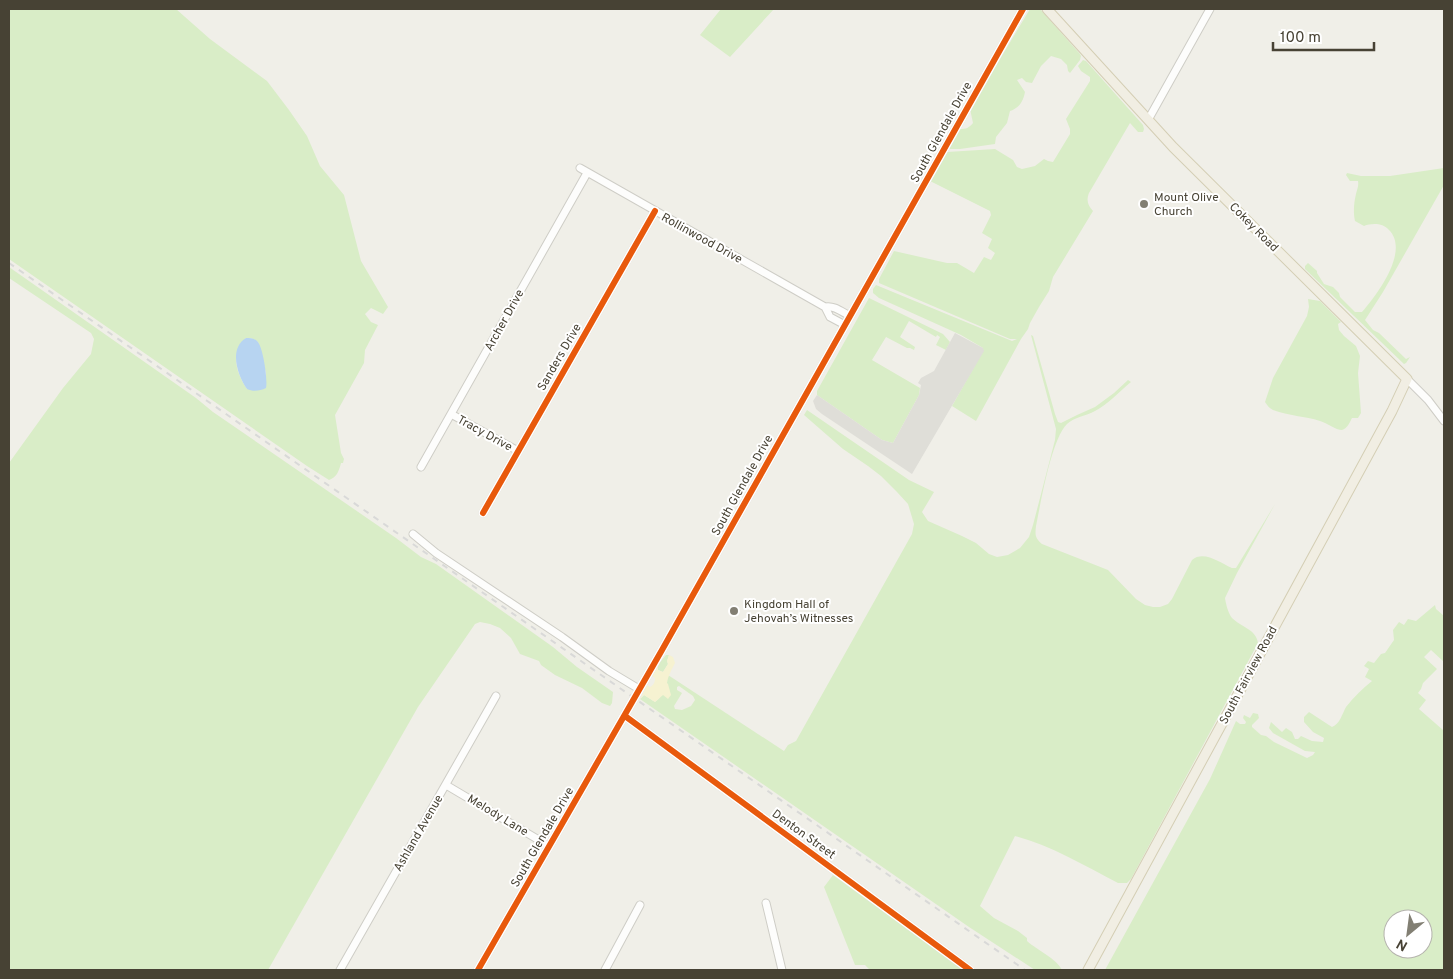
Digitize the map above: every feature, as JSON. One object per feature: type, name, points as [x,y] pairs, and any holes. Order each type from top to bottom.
[{"type":"main road","name":"Cokey Road","points":[[1048,9],[1148,120],[1210,184],[1408,378]]},
{"type":"main road","name":"South Fairview Road","points":[[1088,970],[1379,435],[1408,378]]},
{"type":"street","name":"South Glendale Drive","points":[[478,970],[625,716],[1023,9]]},
{"type":"street","points":[[1148,120],[1210,9]]},
{"type":"street","name":"Rollinwood Drive","points":[[580,168],[825,307],[829,306],[850,316]]},
{"type":"street","name":"Archer Drive","points":[[421,467],[587,173]]},
{"type":"street","name":"Sanders Drive","points":[[484,513],[654,211]]},
{"type":"street","name":"Rollinwood Drive","points":[[825,307],[830,317],[845,325]]},
{"type":"street","name":"Cokey Road","points":[[1408,378],[1444,421]]},
{"type":"street","name":"Tracy Drive","points":[[451,414],[518,451]]},
{"type":"street","points":[[413,534],[436,553],[562,637],[609,671],[639,689]]},
{"type":"street","name":"Ashland Avenue","points":[[340,970],[496,696]]},
{"type":"street","name":"Denton Street","points":[[625,716],[970,970]]},
{"type":"street","name":"Melody Lane","points":[[446,785],[549,846]]},
{"type":"street","points":[[766,903],[782,970]]},
{"type":"street","points":[[605,970],[640,905]]},
{"type":"green space","points":[[9,9],[176,9],[210,39],[267,81],[289,110],[307,136],[320,166],[344,195],[361,261],[388,307],[383,314],[371,308],[365,314],[371,322],[378,325],[365,350],[364,363],[335,415],[341,453],[344,459],[337,473],[329,480],[307,466],[9,259]],"holes":[[[246,338],[251,338],[258,342],[266,373],[266,387],[247,389],[238,370],[236,363],[238,350]]]},
{"type":"green space","points":[[721,9],[774,9],[730,57],[700,35]]},
{"type":"green space","points":[[1030,9],[1040,9],[1080,54],[1080,60],[1070,73],[1067,65],[1061,59],[1051,56],[1041,66],[1032,83],[1026,82],[1022,78],[1017,80],[1025,92],[1023,99],[1018,106],[1010,111],[1007,123],[996,137],[995,144],[950,149],[949,147],[960,129],[967,128],[973,123],[970,109]]},
{"type":"green space","points":[[1083,60],[1086,61],[1143,125],[1144,129],[1143,132],[1138,132],[1130,123],[1089,193],[1088,203],[1093,211],[1053,277],[1049,291],[976,421],[952,406],[983,348],[961,335],[879,298],[873,293],[873,289],[876,285],[1012,341],[1017,339],[1010,339],[879,283],[879,279],[894,251],[947,263],[957,263],[974,273],[984,257],[991,260],[995,253],[988,248],[992,239],[982,233],[991,215],[990,211],[930,181],[947,152],[995,149],[1013,160],[1017,167],[1022,169],[1035,166],[1044,159],[1053,162],[1070,134],[1066,119],[1090,81],[1090,77],[1081,71],[1078,66]]},
{"type":"green space","points":[[1444,168],[1444,185],[1365,320],[1373,330],[1379,333],[1406,359],[1410,357],[1404,364],[1305,269],[1305,266],[1308,263],[1317,271],[1324,284],[1333,287],[1355,312],[1362,312],[1383,284],[1394,261],[1396,249],[1394,239],[1387,228],[1377,224],[1364,226],[1355,221],[1354,208],[1358,181],[1350,181],[1346,175],[1347,173],[1361,176],[1390,176]]},
{"type":"green space","points":[[9,267],[421,557],[436,564],[613,692],[610,706],[602,703],[582,688],[555,675],[541,665],[539,661],[520,654],[511,638],[500,628],[480,622],[475,624],[418,707],[268,970],[9,970],[9,463],[63,388],[91,354],[94,339],[91,333],[9,278]]},
{"type":"green space","points":[[869,298],[943,334],[950,342],[946,350],[936,345],[940,337],[937,335],[936,337],[909,321],[900,337],[915,347],[914,350],[886,337],[872,360],[920,388],[919,395],[893,443],[882,440],[817,395],[817,391]]},
{"type":"green space","points":[[1308,299],[1320,301],[1341,322],[1338,324],[1339,330],[1356,346],[1360,356],[1358,373],[1361,413],[1358,418],[1352,418],[1347,427],[1342,430],[1314,419],[1273,410],[1265,402],[1273,378],[1307,316]]},
{"type":"green space","points":[[1031,335],[1033,336],[1058,422],[1061,423],[1095,407],[1128,380],[1131,382],[1100,408],[1070,422],[1061,432],[1047,472],[1036,534],[1042,544],[1108,570],[1136,599],[1145,605],[1160,607],[1168,604],[1192,560],[1197,557],[1207,557],[1236,568],[1275,504],[1225,598],[1232,618],[1251,631],[1257,638],[1258,643],[1131,879],[1127,883],[1118,883],[1054,850],[1015,836],[980,906],[994,918],[1027,938],[1027,941],[1051,958],[1062,970],[1035,970],[969,927],[640,699],[644,695],[655,702],[658,700],[664,690],[668,675],[784,751],[788,745],[796,741],[912,534],[914,524],[908,504],[897,492],[881,476],[843,449],[804,415],[807,410],[909,480],[934,492],[922,512],[928,521],[976,543],[989,554],[997,557],[1008,555],[1020,548],[1029,537],[1055,440],[1056,429]],"holes":[[[679,686],[693,696],[695,700],[691,706],[682,710],[675,709],[674,706],[682,693],[677,690],[677,687]]]},
{"type":"green space","points":[[1435,605],[1436,609],[1444,616],[1444,662],[1431,650],[1424,657],[1437,669],[1423,683],[1418,693],[1426,700],[1419,709],[1444,729],[1444,970],[1105,970],[1210,779],[1236,721],[1240,724],[1245,724],[1244,715],[1250,718],[1253,713],[1258,714],[1259,718],[1252,727],[1261,735],[1307,758],[1313,755],[1315,752],[1305,751],[1273,733],[1269,728],[1271,722],[1282,732],[1286,728],[1292,732],[1295,739],[1301,736],[1312,741],[1323,742],[1324,738],[1313,732],[1304,722],[1304,717],[1309,712],[1332,727],[1335,726],[1349,703],[1372,681],[1365,677],[1369,669],[1364,666],[1368,661],[1374,663],[1381,654],[1385,653],[1394,640],[1393,630],[1399,622],[1404,625],[1408,619],[1416,621]]},
{"type":"green space","points":[[666,655],[669,655],[668,664],[663,672],[658,670],[657,666]]},
{"type":"green space","points":[[833,875],[964,970],[870,970],[865,965],[855,965],[824,887]]},
{"type":"sand","points":[[669,655],[673,657],[675,663],[667,683],[671,695],[668,699],[663,695],[655,702],[644,695],[640,699],[647,685],[650,687],[654,683],[655,678],[652,676],[657,666],[658,670],[663,672],[668,664]]},
{"type":"shaded area","points":[[955,333],[983,348],[984,351],[912,474],[816,409],[813,401],[817,395],[882,440],[893,443],[919,395],[921,385],[918,383],[921,378],[934,371]]},
{"type":"water","points":[[246,338],[256,340],[261,349],[266,388],[261,390],[247,389],[238,370],[236,363],[237,349]]},
{"type":"railway","points":[[9,263],[1025,970]]},
{"type":"cycle path","points":[[478,970],[662,650],[1023,9]]},
{"type":"cycle path","points":[[483,513],[655,211]]},
{"type":"cycle path","points":[[625,716],[970,970]]},
{"type":"place","name":"Mount Olive Church","points":[[1144,204]]},
{"type":"place","name":"Kingdom Hall of Jehovah’s Witnesses","points":[[734,611]]}]
